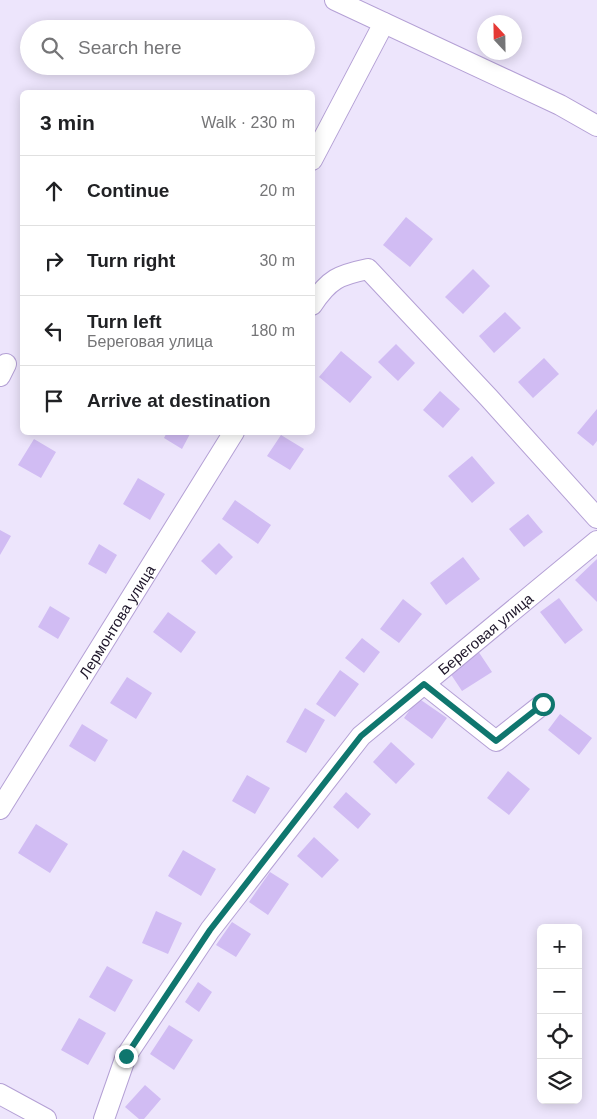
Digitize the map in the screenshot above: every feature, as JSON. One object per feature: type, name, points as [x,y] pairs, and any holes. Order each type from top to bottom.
[{"type":"street","points":[[335,0],[560,105],[597,126]]},
{"type":"street","points":[[315,154],[384,22]]},
{"type":"street","points":[[316,290],[344,274],[368,269],[489,398],[597,518]]},
{"type":"street","name":"Лермонтова улица","points":[[0,809],[232,435]]},
{"type":"street","name":"Береговая улица","points":[[104,1119],[126,1056],[210,930],[361,736],[597,541]]},
{"type":"street","points":[[424,684],[496,741],[543,704]]},
{"type":"street","points":[[0,1094],[46,1119]]},
{"type":"building","points":[[406,217],[433,239],[410,267],[383,245]]},
{"type":"building","points":[[473,269],[490,286],[463,314],[445,297]]},
{"type":"building","points":[[505,312],[521,328],[494,353],[479,336]]},
{"type":"building","points":[[396,344],[415,363],[398,381],[378,362]]},
{"type":"building","points":[[341,351],[372,377],[350,403],[319,377]]},
{"type":"building","points":[[544,358],[559,374],[533,398],[518,382]]},
{"type":"building","points":[[440,391],[460,409],[443,428],[423,410]]},
{"type":"building","points":[[597,409],[597,441],[593,446],[577,433]]},
{"type":"building","points":[[166,435],[189,435],[182,449],[164,438]]},
{"type":"building","points":[[281,435],[304,449],[290,470],[267,456]]},
{"type":"building","points":[[34,439],[56,452],[41,478],[18,465]]},
{"type":"building","points":[[472,456],[495,483],[472,503],[448,476]]},
{"type":"building","points":[[138,478],[165,494],[150,520],[123,504]]},
{"type":"building","points":[[235,500],[271,525],[258,544],[222,519]]},
{"type":"building","points":[[528,514],[543,532],[524,547],[509,529]]},
{"type":"building","points":[[0,530],[11,536],[0,555]]},
{"type":"building","points":[[219,543],[233,557],[216,575],[201,561]]},
{"type":"building","points":[[99,544],[117,555],[106,574],[88,564]]},
{"type":"building","points":[[463,557],[480,579],[446,605],[430,583]]},
{"type":"building","points":[[597,559],[597,602],[575,580]]},
{"type":"building","points":[[559,598],[583,630],[565,644],[540,612]]},
{"type":"building","points":[[403,599],[422,614],[399,643],[380,629]]},
{"type":"building","points":[[50,606],[70,618],[58,639],[38,627]]},
{"type":"building","points":[[168,612],[196,632],[181,653],[153,632]]},
{"type":"building","points":[[362,638],[380,652],[364,673],[345,658]]},
{"type":"building","points":[[476,648],[492,672],[462,691],[446,667]]},
{"type":"building","points":[[340,670],[359,684],[335,717],[316,704]]},
{"type":"building","points":[[127,677],[152,693],[136,719],[110,703]]},
{"type":"building","points":[[418,698],[447,718],[432,739],[404,718]]},
{"type":"building","points":[[305,708],[325,720],[306,753],[286,742]]},
{"type":"building","points":[[560,714],[592,738],[579,755],[548,730]]},
{"type":"building","points":[[82,724],[108,740],[95,762],[69,746]]},
{"type":"building","points":[[391,742],[415,764],[396,784],[373,762]]},
{"type":"building","points":[[508,771],[530,789],[509,815],[487,798]]},
{"type":"building","points":[[247,775],[270,788],[255,814],[232,801]]},
{"type":"building","points":[[346,792],[371,814],[358,829],[333,807]]},
{"type":"building","points":[[36,824],[68,844],[50,873],[18,853]]},
{"type":"building","points":[[314,837],[339,860],[322,878],[297,856]]},
{"type":"building","points":[[183,850],[216,869],[201,896],[168,876]]},
{"type":"building","points":[[270,872],[289,884],[268,915],[249,902]]},
{"type":"building","points":[[156,911],[182,923],[168,954],[142,943]]},
{"type":"building","points":[[232,922],[251,934],[236,957],[216,945]]},
{"type":"building","points":[[107,966],[133,980],[115,1012],[89,997]]},
{"type":"building","points":[[198,982],[212,992],[199,1012],[185,1002]]},
{"type":"building","points":[[79,1018],[106,1033],[88,1065],[61,1050]]},
{"type":"building","points":[[169,1025],[193,1040],[174,1070],[150,1054]]},
{"type":"building","points":[[145,1085],[161,1099],[144,1119],[139,1119],[125,1107]]},
{"type":"route","points":[[126,1056],[210,930],[361,736],[424,684],[496,741],[543,704]]}]
